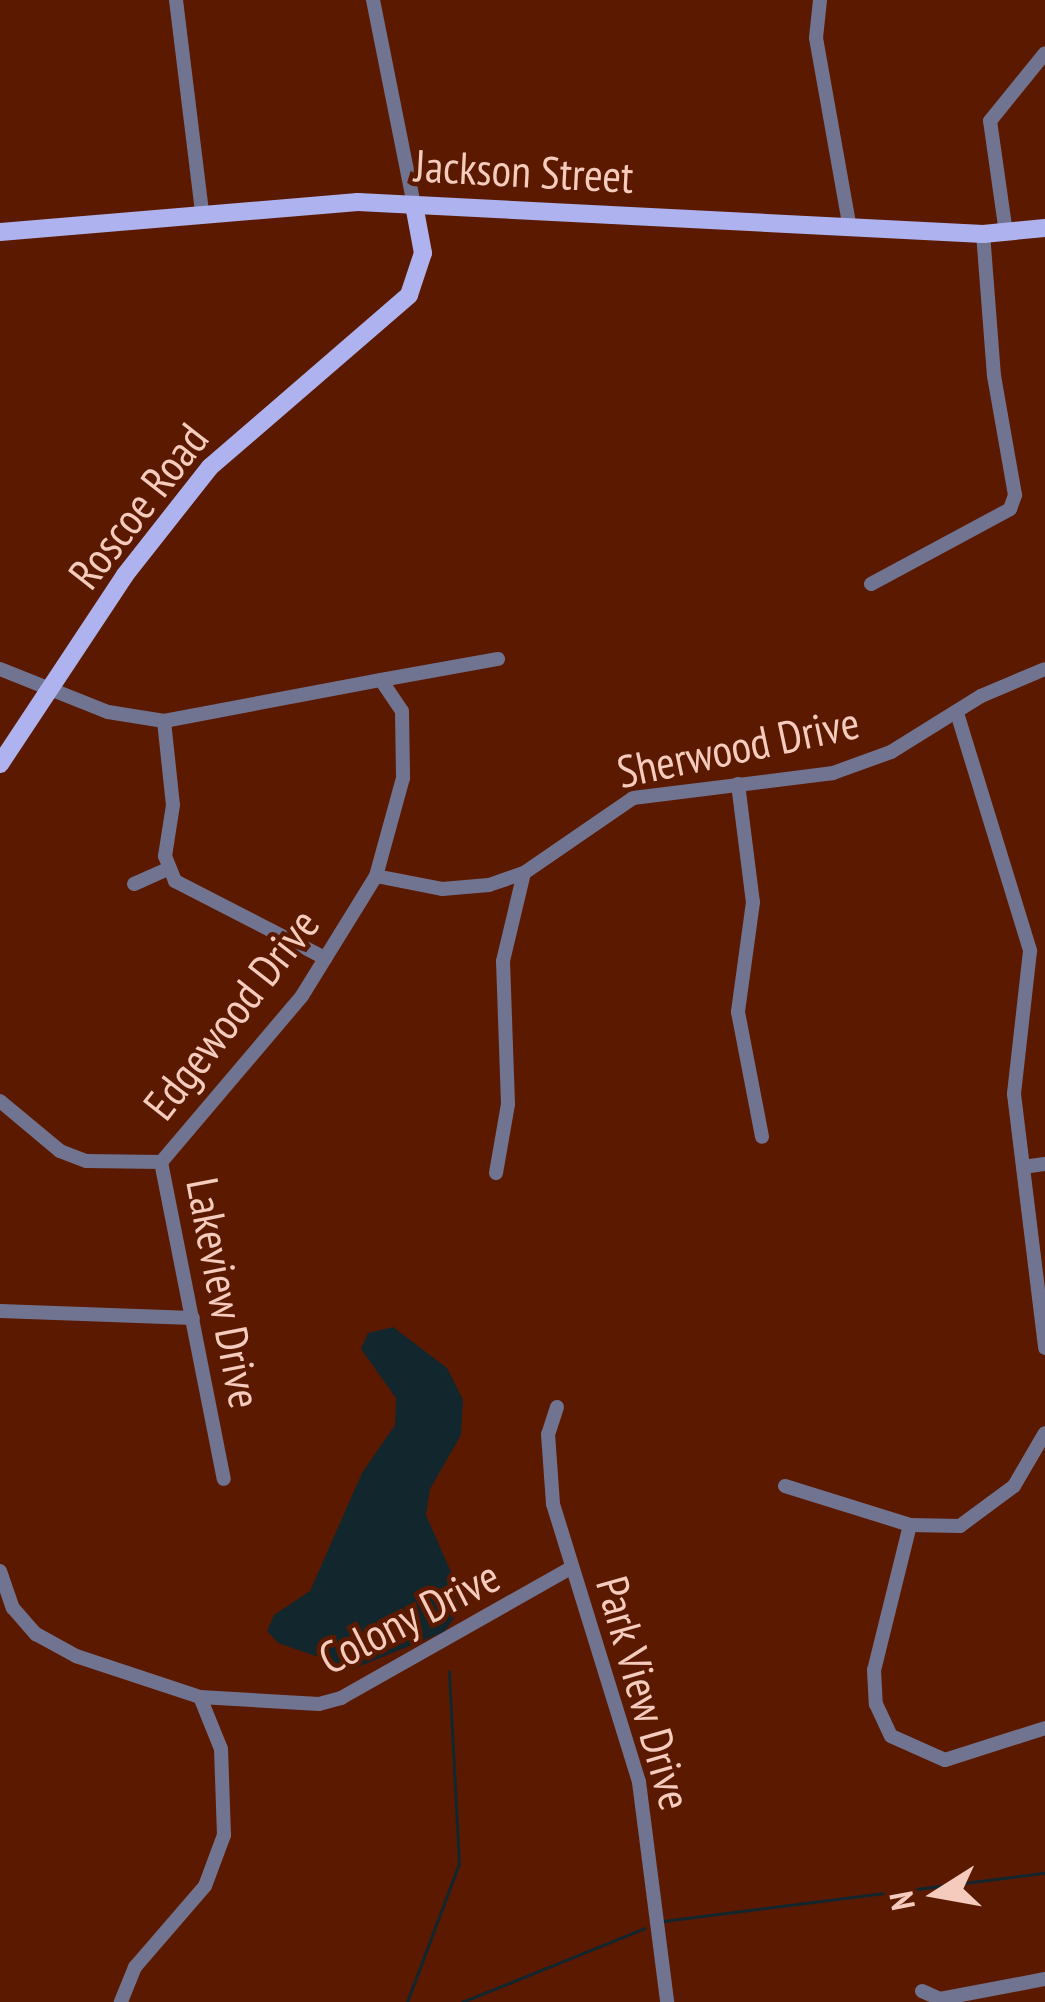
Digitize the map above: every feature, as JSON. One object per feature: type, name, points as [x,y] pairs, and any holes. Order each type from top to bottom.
[{"type":"main road","name":"Jackson Street","points":[[0,232],[202,211],[414,205],[982,234],[1045,229]]},
{"type":"main road","name":"Roscoe Road","points":[[0,764],[124,575],[210,467],[409,296],[423,253],[414,205]]},
{"type":"street","points":[[176,0],[202,211]]},
{"type":"street","points":[[373,0],[414,205]]},
{"type":"street","points":[[820,0],[816,38],[849,224]]},
{"type":"street","points":[[1006,232],[990,121],[1045,53]]},
{"type":"street","points":[[871,584],[1010,509],[1016,495],[994,376],[982,234]]},
{"type":"street","points":[[0,669],[54,686],[108,712],[164,721],[498,658]]},
{"type":"street","name":"Sherwood Drive","points":[[376,876],[464,890],[524,873],[633,798],[833,773],[1045,669]]},
{"type":"street","name":"Edgewood Drive","points":[[0,1101],[60,1151],[86,1161],[161,1162],[325,958],[376,876],[403,778],[402,711],[380,680]]},
{"type":"street","points":[[957,713],[1030,951],[1014,1094],[1045,1348]]},
{"type":"street","points":[[164,721],[173,805],[167,869],[184,889],[325,958]]},
{"type":"street","points":[[738,784],[753,887],[738,1012],[762,1137]]},
{"type":"street","points":[[134,884],[167,869]]},
{"type":"street","points":[[496,1173],[508,1104],[503,961],[524,873]]},
{"type":"street","name":"Lakeview Drive","points":[[161,1162],[224,1479]]},
{"type":"street","points":[[1023,1167],[1045,1164]]},
{"type":"street","points":[[0,1311],[194,1318]]},
{"type":"street","name":"Park View Drive","points":[[557,1407],[548,1434],[553,1504],[639,1782],[667,2002]]},
{"type":"street","points":[[785,1486],[910,1525],[976,1519],[1014,1486],[1045,1432]]},
{"type":"street","points":[[910,1525],[874,1670],[876,1704],[892,1736],[945,1760],[1045,1728]]},
{"type":"street","name":"Colony Drive","points":[[0,1571],[13,1608],[36,1634],[76,1656],[200,1697],[319,1704],[341,1698],[571,1568]]},
{"type":"street","points":[[121,2002],[135,1966],[205,1886],[224,1835],[221,1749],[200,1697]]},
{"type":"street","points":[[922,1990],[940,1999],[1045,1979]]},
{"type":"water","points":[[393,1327],[447,1368],[463,1400],[461,1435],[430,1489],[426,1515],[465,1604],[444,1632],[353,1669],[278,1643],[267,1631],[274,1615],[310,1591],[362,1473],[395,1425],[396,1398],[361,1349],[368,1333]]},
{"type":"waterway","points":[[407,2002],[459,1864],[449,1671]]},
{"type":"waterway","points":[[663,1921],[1045,1873]]},
{"type":"waterway","points":[[462,2002],[645,1928]]}]
